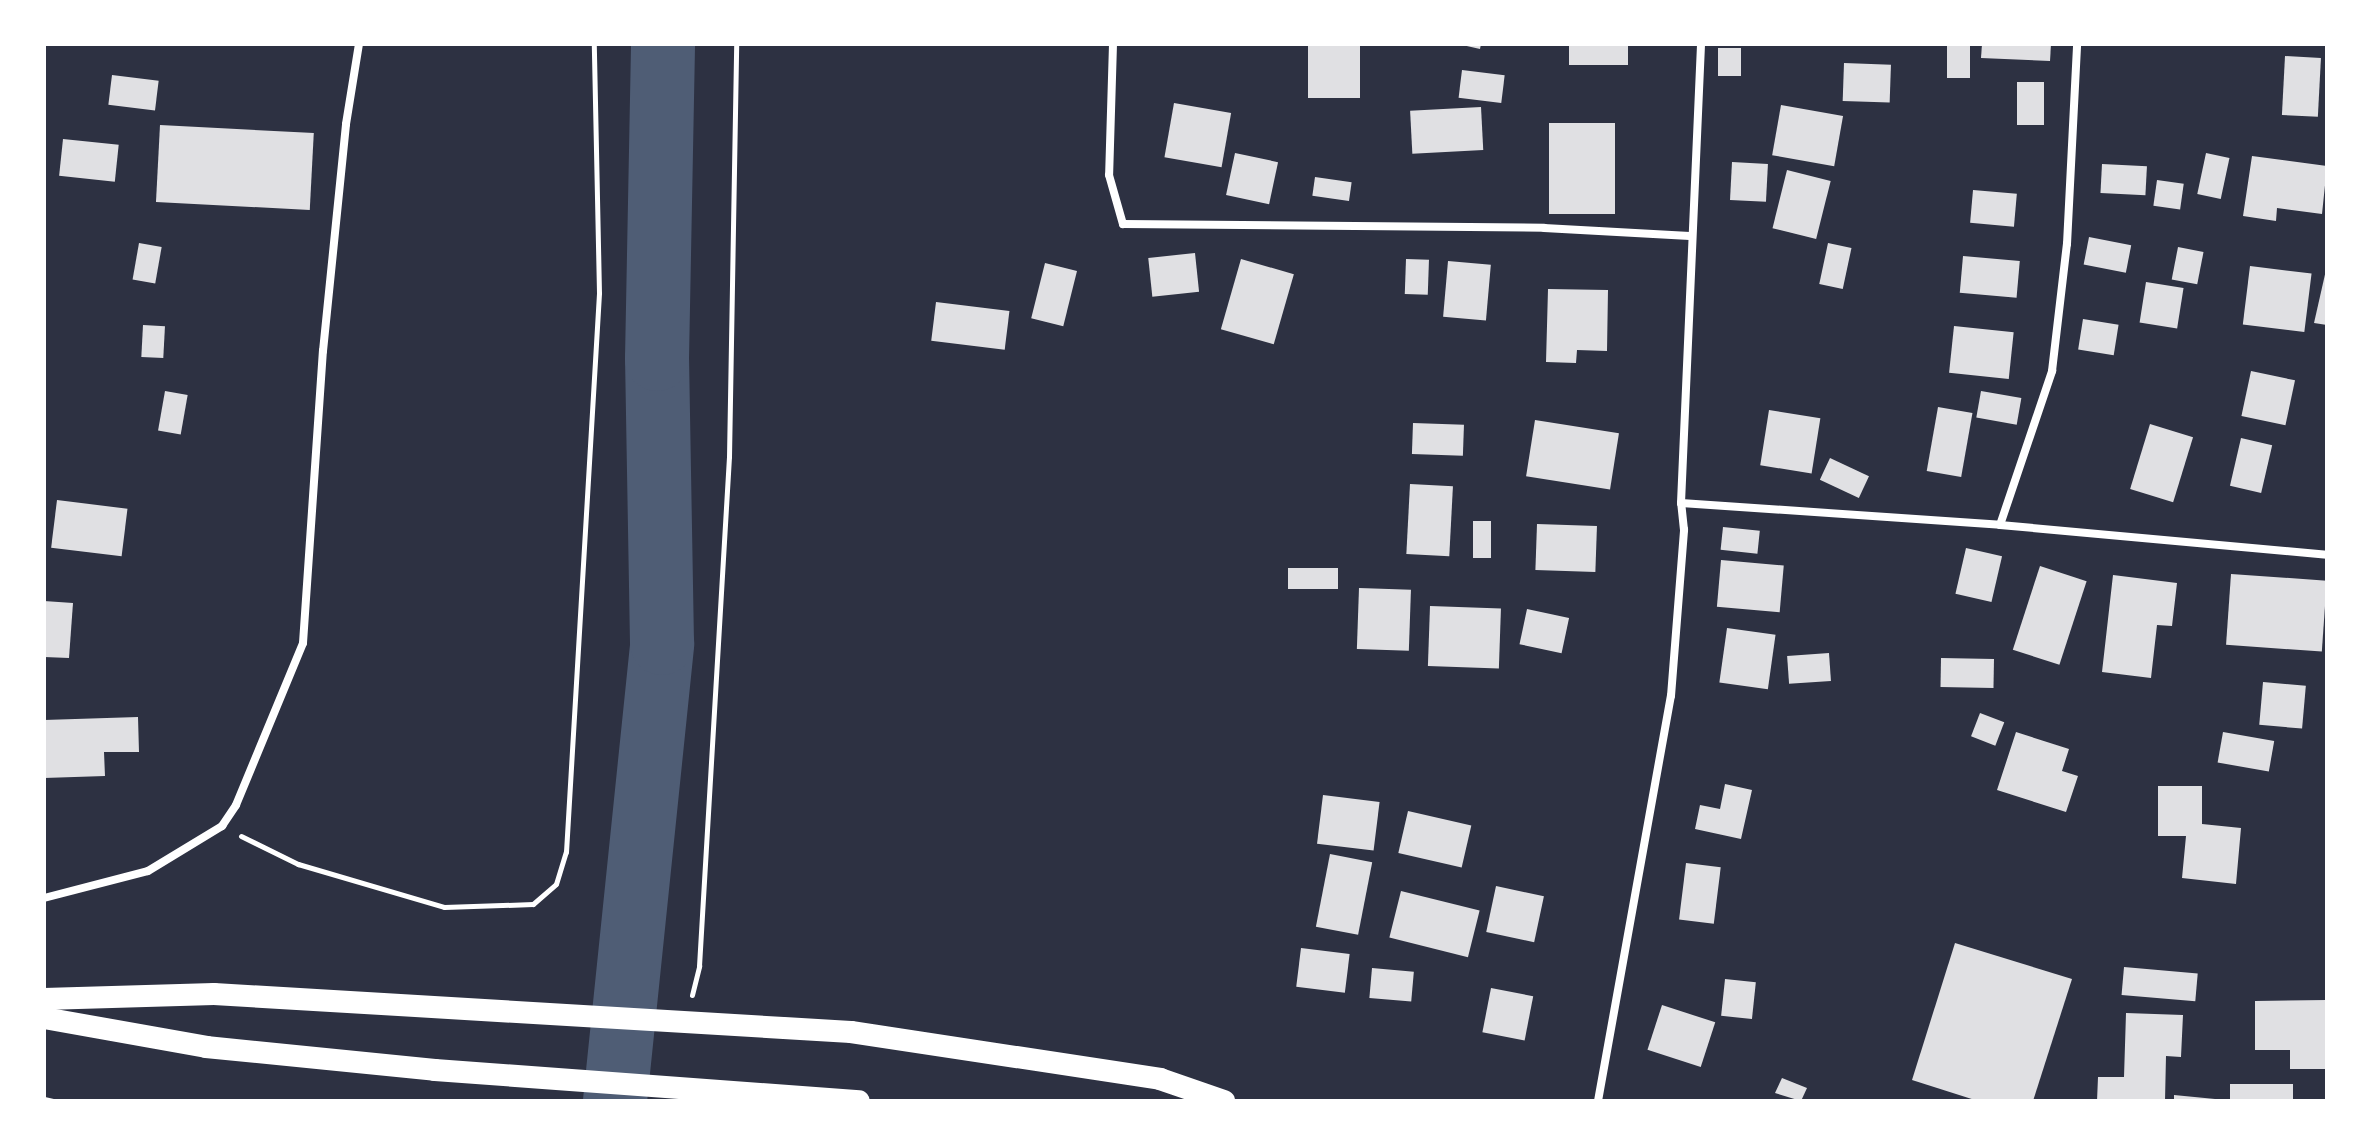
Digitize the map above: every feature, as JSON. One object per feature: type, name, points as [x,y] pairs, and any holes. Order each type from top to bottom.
[{"type":"highway","points":[[44,999],[214,994],[851,1032],[1160,1079],[1224,1101]]},
{"type":"highway","points":[[44,1018],[206,1047],[435,1070],[859,1101]]},
{"type":"street","points":[[44,898],[148,871],[222,826],[236,805],[303,643],[323,351],[346,124],[359,44]]},
{"type":"street","points":[[1113,44],[1109,175],[1123,224],[1544,228],[1690,236]]},
{"type":"street","points":[[1598,1101],[1671,696],[1684,530],[1681,503],[1690,236],[1701,44]]},
{"type":"street","points":[[2000,525],[2052,371],[2067,244],[2077,44]]},
{"type":"street","points":[[1681,503],[2000,525],[2327,555]]},
{"type":"path","points":[[222,826],[298,864],[444,907],[533,904],[556,884],[566,852],[599,293],[594,44]]},
{"type":"path","points":[[689,1011],[699,966],[729,457],[736,44]]},
{"type":"path","points":[[44,1099],[53,1101]]},
{"type":"building","points":[[1308,44],[1360,44],[1360,98],[1308,98]]},
{"type":"building","points":[[1458,44],[1481,44],[1480,49]]},
{"type":"building","points":[[1569,44],[1628,44],[1628,65],[1569,65]]},
{"type":"building","points":[[1982,44],[2051,44],[2050,61],[1981,58]]},
{"type":"building","points":[[1947,46],[1970,46],[1970,78],[1947,78]]},
{"type":"building","points":[[1718,48],[1741,48],[1741,76],[1718,76]]},
{"type":"building","points":[[2285,56],[2321,58],[2318,117],[2282,115]]},
{"type":"building","points":[[1844,63],[1891,65],[1890,103],[1843,101]]},
{"type":"building","points":[[1462,70],[1505,75],[1501,103],[1459,98]]},
{"type":"building","points":[[112,75],[159,81],[155,111],[108,105]]},
{"type":"building","points":[[2017,82],[2044,82],[2044,125],[2017,125]]},
{"type":"building","points":[[1174,103],[1231,113],[1222,167],[1164,157]]},
{"type":"building","points":[[1781,105],[1843,116],[1834,166],[1772,155]]},
{"type":"building","points":[[1481,107],[1483,150],[1412,154],[1410,111]]},
{"type":"building","points":[[1549,123],[1615,123],[1615,214],[1549,214]]},
{"type":"building","points":[[160,125],[314,133],[310,210],[156,202]]},
{"type":"building","points":[[63,139],[119,145],[115,182],[59,176]]},
{"type":"building","points":[[1235,153],[1278,162],[1269,204],[1226,195]]},
{"type":"building","points":[[2206,153],[2229,158],[2221,199],[2197,194]]},
{"type":"building","points":[[2252,156],[2327,166],[2322,214],[2277,208],[2276,221],[2243,216]]},
{"type":"building","points":[[1732,162],[1768,164],[1766,202],[1730,200]]},
{"type":"building","points":[[2102,164],[2147,166],[2145,195],[2100,193]]},
{"type":"building","points":[[1787,170],[1831,181],[1816,239],[1772,228]]},
{"type":"building","points":[[1315,177],[1352,182],[1349,201],[1312,196]]},
{"type":"building","points":[[2157,180],[2184,184],[2180,210],[2153,206]]},
{"type":"building","points":[[1973,190],[2017,194],[2014,227],[1970,223]]},
{"type":"building","points":[[2089,237],[2131,245],[2126,273],[2084,264]]},
{"type":"building","points":[[139,243],[162,247],[155,283],[133,279]]},
{"type":"building","points":[[1828,243],[1851,248],[1843,289],[1819,284]]},
{"type":"building","points":[[2178,247],[2204,252],[2197,284],[2172,279]]},
{"type":"building","points":[[1195,253],[1199,292],[1152,297],[1148,258]]},
{"type":"building","points":[[1963,256],[2020,261],[2017,298],[1960,293]]},
{"type":"building","points":[[1241,259],[1294,274],[1274,344],[1221,329]]},
{"type":"building","points":[[1406,259],[1429,260],[1428,295],[1405,294]]},
{"type":"building","points":[[1448,261],[1491,265],[1486,321],[1443,317]]},
{"type":"building","points":[[1045,263],[1077,271],[1063,326],[1031,318]]},
{"type":"building","points":[[2250,266],[2312,274],[2304,332],[2243,325]]},
{"type":"building","points":[[2327,270],[2327,325],[2314,323]]},
{"type":"building","points":[[2146,282],[2184,288],[2177,328],[2140,322]]},
{"type":"building","points":[[1548,289],[1608,290],[1607,351],[1577,350],[1576,363],[1546,362]]},
{"type":"building","points":[[936,302],[1009,311],[1005,350],[931,341]]},
{"type":"building","points":[[2083,319],[2119,325],[2114,355],[2078,350]]},
{"type":"building","points":[[143,325],[165,326],[163,358],[141,357]]},
{"type":"building","points":[[1954,326],[2014,332],[2009,379],[1949,373]]},
{"type":"building","points":[[2251,371],[2295,380],[2285,425],[2241,416]]},
{"type":"building","points":[[165,391],[188,395],[181,434],[158,430]]},
{"type":"building","points":[[1981,391],[2021,398],[2017,425],[1976,418]]},
{"type":"building","points":[[1938,407],[1972,413],[1961,477],[1927,471]]},
{"type":"building","points":[[1769,410],[1820,418],[1812,473],[1760,465]]},
{"type":"building","points":[[1535,420],[1619,433],[1610,490],[1526,476]]},
{"type":"building","points":[[1413,423],[1464,425],[1463,456],[1412,454]]},
{"type":"building","points":[[2150,424],[2193,437],[2173,502],[2130,489]]},
{"type":"building","points":[[2241,438],[2272,445],[2261,493],[2230,486]]},
{"type":"building","points":[[1830,458],[1869,476],[1859,498],[1820,480]]},
{"type":"building","points":[[1410,484],[1453,486],[1449,556],[1406,554]]},
{"type":"building","points":[[57,500],[127,509],[122,556],[51,548]]},
{"type":"building","points":[[1473,521],[1491,521],[1491,558],[1473,558]]},
{"type":"building","points":[[1537,524],[1597,526],[1595,572],[1535,570]]},
{"type":"building","points":[[1723,527],[1760,531],[1757,554],[1721,550]]},
{"type":"building","points":[[1966,548],[2002,556],[1991,602],[1955,594]]},
{"type":"building","points":[[1721,560],[1784,565],[1780,612],[1717,607]]},
{"type":"building","points":[[2040,566],[2087,581],[2059,665],[2013,650]]},
{"type":"building","points":[[1288,568],[1338,568],[1338,589],[1288,589]]},
{"type":"building","points":[[2231,574],[2327,581],[2322,652],[2226,645]]},
{"type":"building","points":[[2113,575],[2177,583],[2172,626],[2157,625],[2151,678],[2102,672]]},
{"type":"building","points":[[1359,588],[1411,590],[1409,651],[1357,649]]},
{"type":"building","points":[[44,601],[73,603],[69,658],[44,657]]},
{"type":"building","points":[[1430,606],[1501,608],[1499,668],[1428,666]]},
{"type":"building","points":[[1527,609],[1569,618],[1562,653],[1520,644]]},
{"type":"building","points":[[1727,628],[1776,635],[1768,689],[1719,682]]},
{"type":"building","points":[[1829,653],[1831,681],[1789,684],[1787,656]]},
{"type":"building","points":[[1941,658],[1994,659],[1993,688],[1940,687]]},
{"type":"building","points":[[2263,682],[2306,686],[2302,729],[2259,725]]},
{"type":"building","points":[[1980,713],[2004,722],[1995,746],[1971,736]]},
{"type":"building","points":[[138,717],[139,752],[104,752],[105,776],[44,778],[44,720]]},
{"type":"building","points":[[2016,732],[2069,749],[2062,771],[2078,776],[2066,812],[1997,790]]},
{"type":"building","points":[[2223,732],[2274,741],[2269,772],[2218,763]]},
{"type":"building","points":[[1725,784],[1752,790],[1741,839],[1695,829],[1700,805],[1720,809]]},
{"type":"building","points":[[2158,786],[2202,786],[2202,824],[2241,828],[2236,884],[2182,878],[2186,836],[2158,836]]},
{"type":"building","points":[[1323,795],[1380,802],[1374,851],[1317,844]]},
{"type":"building","points":[[1408,811],[1471,826],[1462,868],[1398,853]]},
{"type":"building","points":[[1330,854],[1372,862],[1358,935],[1316,927]]},
{"type":"building","points":[[1686,863],[1721,867],[1714,924],[1679,920]]},
{"type":"building","points":[[1496,886],[1544,896],[1534,942],[1486,932]]},
{"type":"building","points":[[1401,891],[1480,911],[1468,957],[1389,938]]},
{"type":"building","points":[[1955,943],[2072,979],[2033,1101],[1978,1101],[1912,1080]]},
{"type":"building","points":[[1301,948],[1350,954],[1345,993],[1296,987]]},
{"type":"building","points":[[2124,967],[2198,973],[2195,1001],[2122,995]]},
{"type":"building","points":[[1372,968],[1414,972],[1411,1002],[1369,998]]},
{"type":"building","points":[[1725,979],[1756,982],[1752,1019],[1721,1016]]},
{"type":"building","points":[[1491,988],[1533,996],[1525,1040],[1482,1032]]},
{"type":"building","points":[[2327,1000],[2326,1069],[2290,1069],[2290,1050],[2255,1050],[2255,1001]]},
{"type":"building","points":[[1662,1005],[1715,1022],[1701,1067],[1647,1050]]},
{"type":"building","points":[[2126,1013],[2183,1015],[2181,1057],[2166,1056],[2165,1101],[2097,1101],[2098,1077],[2124,1077]]},
{"type":"building","points":[[1782,1078],[1807,1088],[1801,1101],[1775,1093]]},
{"type":"building","points":[[2230,1084],[2293,1084],[2293,1101],[2230,1101]]},
{"type":"building","points":[[2174,1095],[2215,1099],[2215,1101],[2174,1101]]},
{"type":"waterway","points":[[615,1101],[662,643],[657,359],[663,44]]}]
